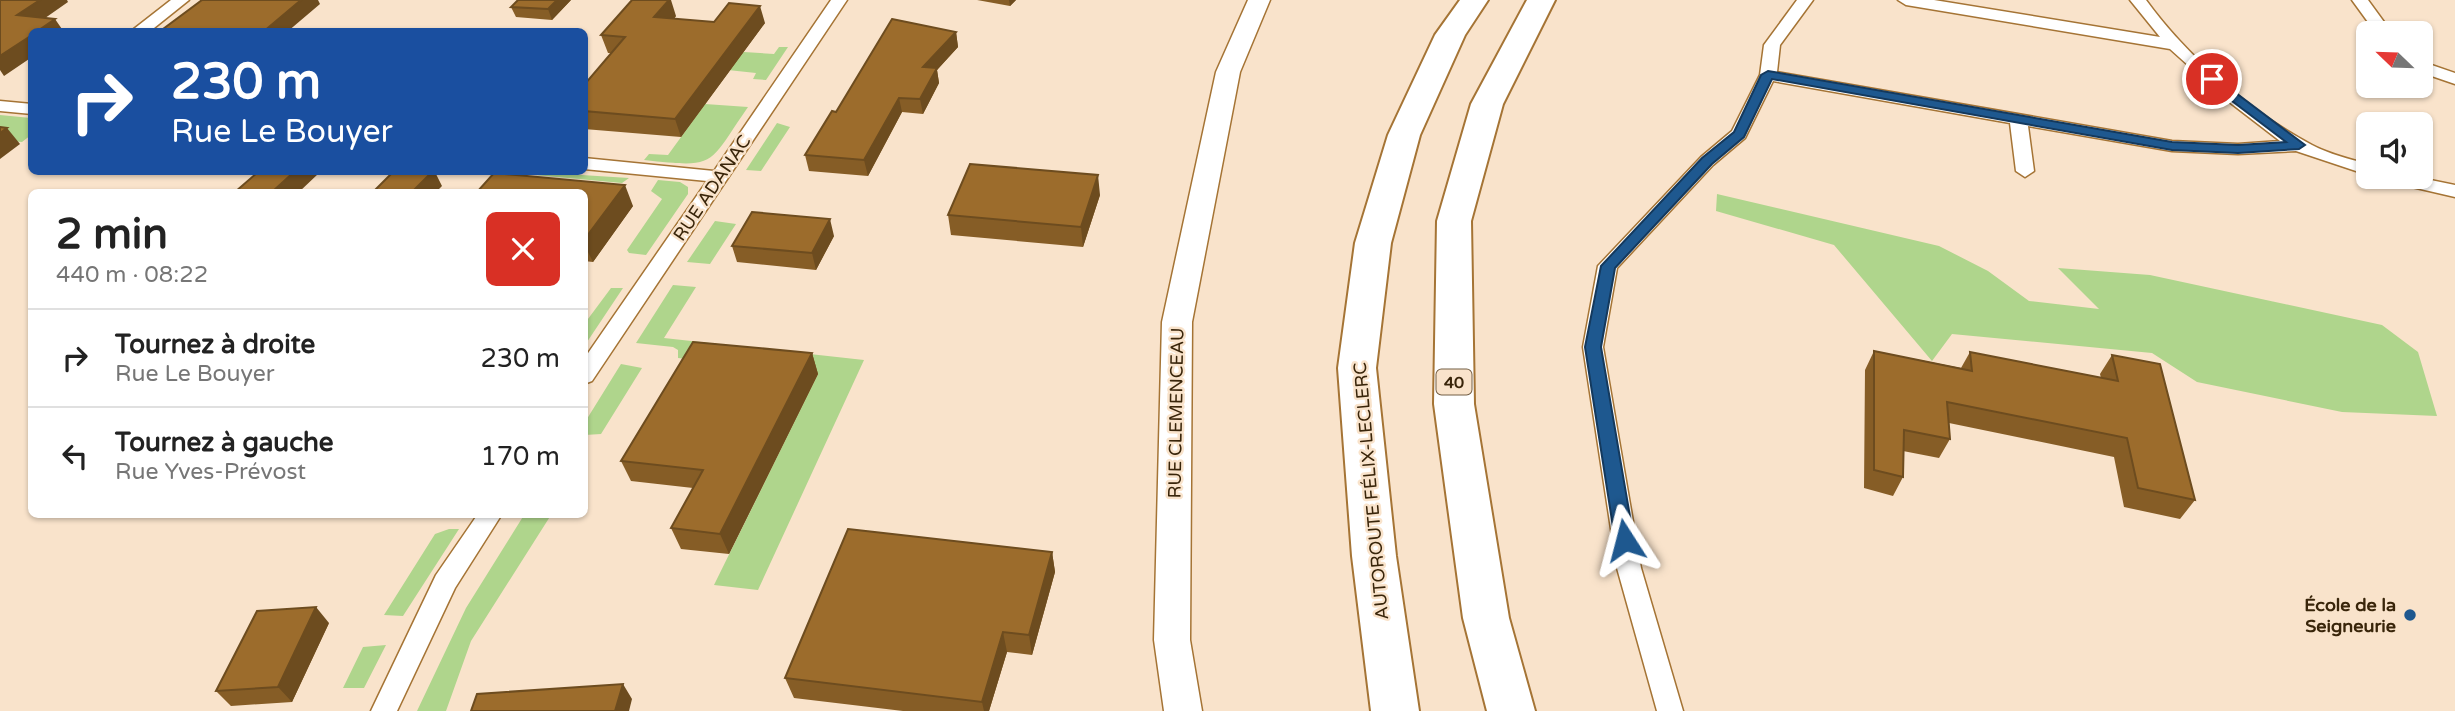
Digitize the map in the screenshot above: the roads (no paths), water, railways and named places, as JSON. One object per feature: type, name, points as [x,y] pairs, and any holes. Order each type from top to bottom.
[{"type":"highway","name":"AUTOROUTE FÉLIX-LECLERC","points":[[1395,711],[1374,556],[1357,368],[1373,243],[1404,135],[1450,35],[1475,0]]},
{"type":"highway","name":"40","points":[[1511,711],[1486,618],[1454,404],[1454,221],[1487,104],[1541,0]]},
{"type":"street","points":[[143,28],[181,0]]},
{"type":"street","name":"RUE ADANAC","points":[[588,370],[839,0]]},
{"type":"street","name":"RUE CLEMENCEAU","points":[[1183,711],[1172,640],[1177,322],[1228,72],[1259,0]]},
{"type":"street","points":[[1670,711],[1629,568],[1593,347],[1608,266],[1707,161],[1739,134],[1768,75],[1772,45],[1805,0]]},
{"type":"street","points":[[1906,0],[2176,45]]},
{"type":"street","points":[[2138,0],[2176,45],[2212,79],[2299,145],[2356,166]]},
{"type":"street","points":[[2360,0],[2375,21]]},
{"type":"street","points":[[2433,71],[2455,79]]},
{"type":"street","points":[[1768,75],[2172,146],[2238,149],[2299,145]]},
{"type":"street","points":[[0,106],[28,109]]},
{"type":"street","points":[[2018,120],[2025,171]]},
{"type":"street","points":[[588,163],[720,177]]},
{"type":"street","points":[[2433,186],[2455,191]]},
{"type":"street","points":[[384,711],[445,582],[488,518]]},
{"type":"place","name":"École de la Seigneurie","points":[[2410,615]]}]
